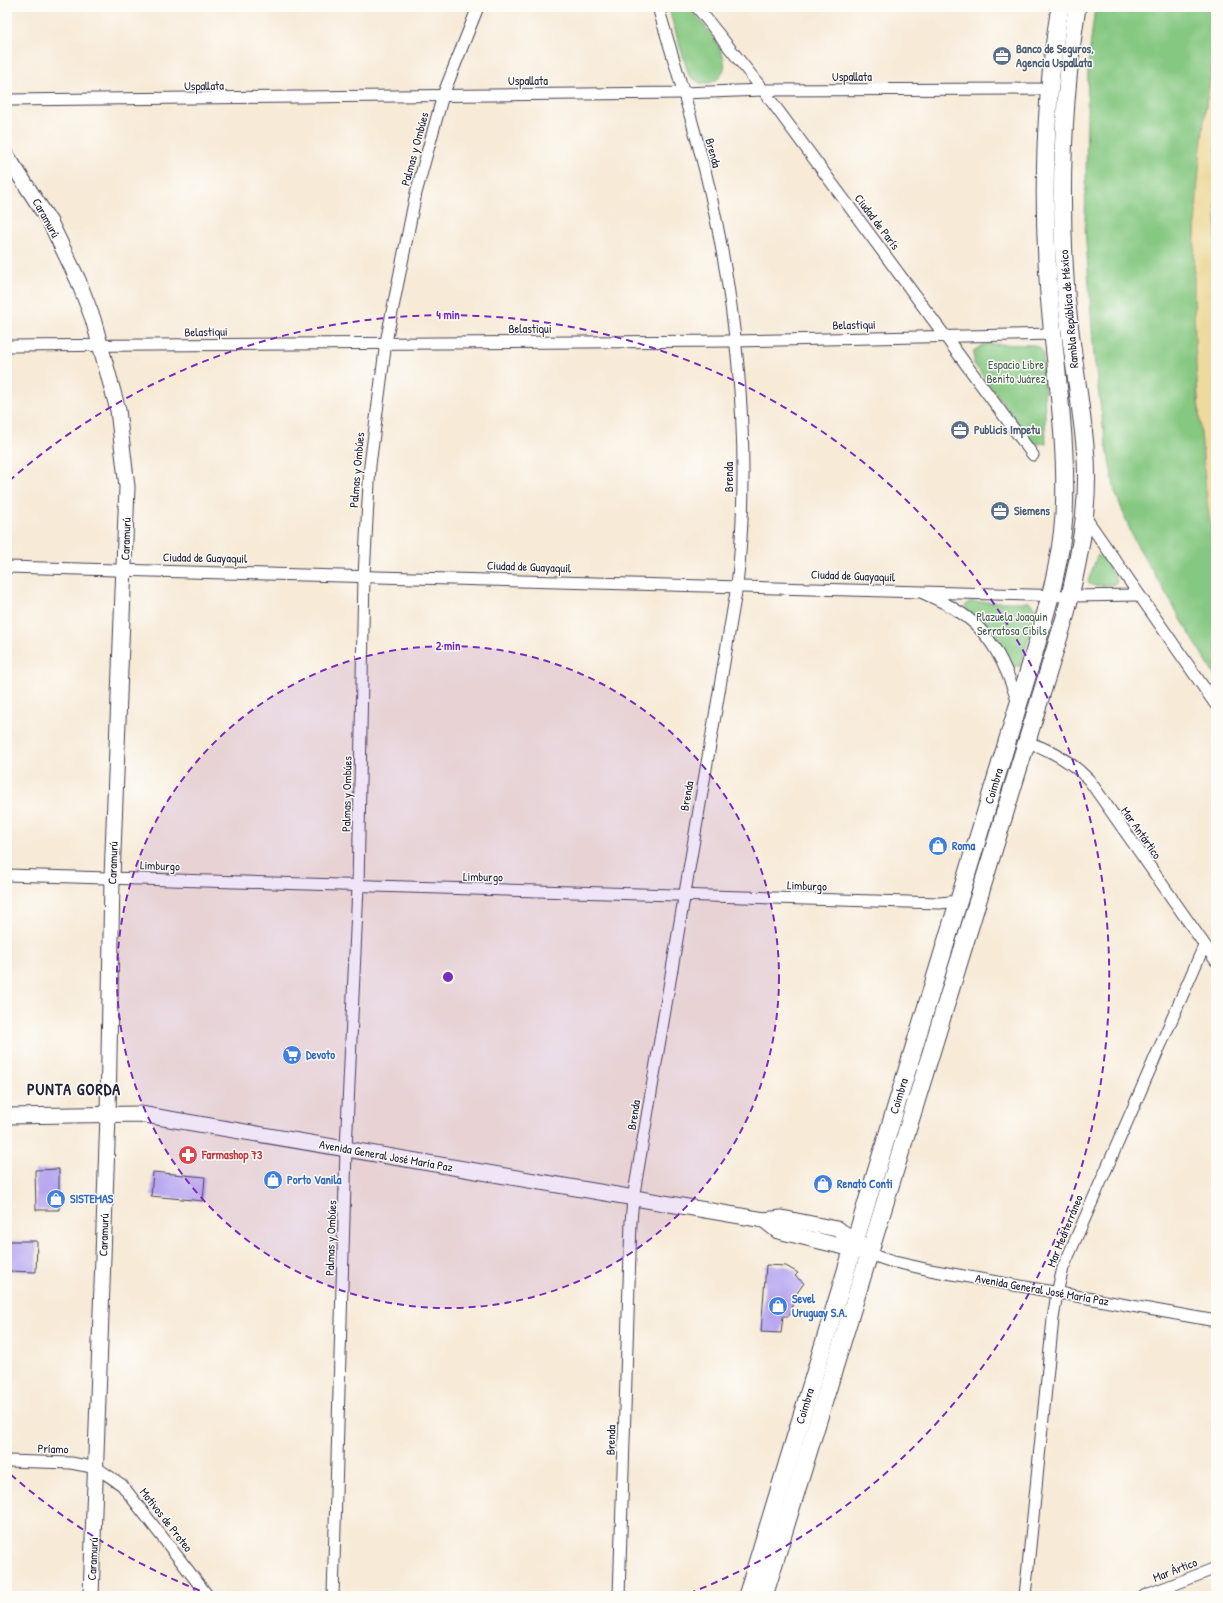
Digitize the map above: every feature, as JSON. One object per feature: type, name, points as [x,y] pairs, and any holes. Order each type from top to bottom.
[{"type":"main road","name":"Rambla República de México","points":[[1060,7],[1049,89],[1045,176],[1046,241],[1064,461]]},
{"type":"main road","name":"Rambla República de México","points":[[1077,7],[1066,87],[1064,124],[1063,235],[1066,294],[1085,447],[1085,517]]},
{"type":"main road","name":"Caramurú","points":[[7,156],[37,200],[64,250],[93,319],[118,410],[127,487],[112,878],[108,1115],[97,1468],[91,1596]]},
{"type":"main road","name":"Coimbra","points":[[747,1596],[959,901],[1050,595],[1059,552],[1064,516],[1064,461]]},
{"type":"main road","name":"Coimbra","points":[[764,1596],[1027,742],[1070,596],[1080,556],[1085,517]]},
{"type":"main road","name":"Avenida General José María Paz","points":[[7,1116],[140,1114],[633,1199],[764,1220],[782,1218],[837,1229],[854,1245],[869,1254]]},
{"type":"street","name":"Palmas y Ombúes","points":[[333,1596],[346,1149],[358,887],[364,575],[370,465],[386,342],[416,193],[442,95],[478,7]]},
{"type":"street","name":"Brenda","points":[[618,1596],[633,1199],[737,586],[740,557],[742,462],[735,341],[724,267],[711,195],[658,7]]},
{"type":"street","name":"Ciudad de París","points":[[697,7],[763,90],[1033,454]]},
{"type":"street","name":"Uspallata","points":[[7,100],[683,93],[763,90],[1049,89]]},
{"type":"street","name":"Belastiqui","points":[[7,346],[386,342],[735,341],[1053,334]]},
{"type":"street","points":[[1085,517],[1216,706]]},
{"type":"street","name":"Ciudad de Guayaquil","points":[[7,567],[364,575],[1050,595]]},
{"type":"street","points":[[921,591],[957,610],[982,632],[999,656],[1009,674],[1018,705]]},
{"type":"street","points":[[1050,595],[1139,595]]},
{"type":"street","name":"Mar Antártico","points":[[1027,742],[1048,749],[1064,758],[1078,768],[1089,780],[1204,946],[1216,961]]},
{"type":"street","name":"Limburgo","points":[[7,876],[339,884],[358,887],[940,903],[959,901]]},
{"type":"street","name":"Mar Mediterráneo","points":[[1026,1596],[1057,1293],[1069,1251],[1204,946]]},
{"type":"street","name":"Avenida General José María Paz","points":[[869,1254],[890,1261],[930,1270],[1216,1320]]},
{"type":"street","name":"Príamo","points":[[7,1461],[71,1463],[97,1468]]},
{"type":"street","name":"Motivos de Proteo","points":[[97,1468],[122,1485],[208,1596]]},
{"type":"street","name":"Mar Ártico","points":[[1144,1596],[1216,1568]]},
{"type":"green space","points":[[668,7],[690,7],[714,39],[720,49],[724,67],[722,74],[715,81],[710,83],[700,83],[689,76]]},
{"type":"green space","points":[[1095,7],[1216,7],[1216,47],[1205,111],[1195,237],[1197,393],[1207,494],[1216,551],[1216,678],[1134,540],[1115,492],[1104,433],[1094,357],[1085,227],[1088,65]]},
{"type":"green space","name":"Espacio Libre Benito Juárez","points":[[982,345],[1033,345],[1041,350],[1043,354],[1046,443],[1037,444],[1032,442],[974,364],[974,351]]},
{"type":"green space","points":[[1097,556],[1103,557],[1117,580],[1116,584],[1095,586],[1089,584],[1088,581]]},
{"type":"green space","name":"Plazuela Joaquin Serratosa Cibils","points":[[969,602],[1029,602],[1037,609],[1020,666],[1012,666],[994,636],[967,610],[965,606]]},
{"type":"sand","points":[[1216,47],[1216,551],[1208,511],[1204,470],[1195,345],[1194,294],[1197,194],[1201,144]]},
{"type":"building","points":[[59,1169],[59,1210],[36,1210],[35,1170]]},
{"type":"building","points":[[153,1172],[205,1177],[203,1201],[151,1196]]},
{"type":"building","points":[[7,1241],[37,1241],[36,1272],[7,1271]]},
{"type":"building","name":"Sevel Uruguay S.A.","points":[[766,1265],[786,1266],[798,1273],[795,1276],[804,1283],[795,1296],[789,1316],[783,1316],[781,1333],[761,1332]]},
{"type":"place","name":"Banco de Seguros, Agencia Uspallata","points":[[1002,56]]},
{"type":"place","name":"Publicis Impetu","points":[[960,430]]},
{"type":"place","name":"Siemens","points":[[1000,511]]},
{"type":"place","name":"Roma","points":[[938,846]]},
{"type":"place","name":"Devoto","points":[[292,1055]]},
{"type":"place","name":"Farmashop 73","points":[[188,1155]]},
{"type":"place","name":"Porto Vanila","points":[[273,1180]]},
{"type":"place","name":"Renato Conti","points":[[823,1184]]},
{"type":"place","name":"SISTEMAS","points":[[56,1199]]},
{"type":"place","name":"Sevel Uruguay S.A.","points":[[778,1306]]},
{"type":"district","name":"PUNTA GORDA","points":[[74,1089]]}]
